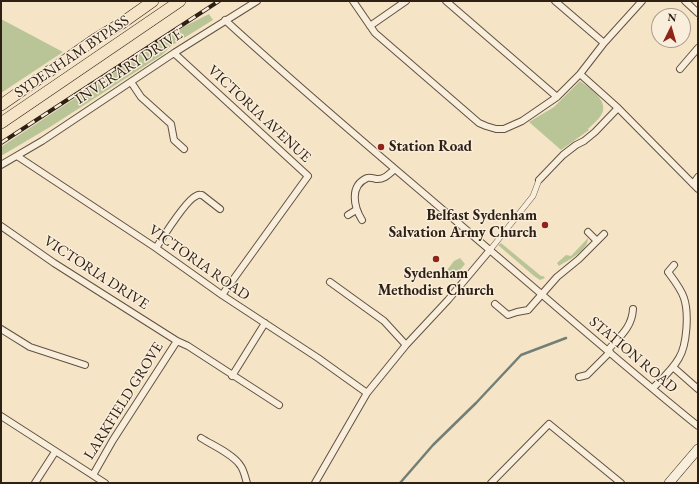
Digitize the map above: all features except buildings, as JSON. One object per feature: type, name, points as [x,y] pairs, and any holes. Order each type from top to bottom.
[{"type":"highway","name":"SYDENHAM BYPASS","points":[[1,105],[153,1]]},
{"type":"highway","name":"SYDENHAM BYPASS","points":[[1,123],[180,1]]},
{"type":"main road","points":[[669,483],[698,449]]},
{"type":"street","name":"INVERARY DRIVE","points":[[1,165],[42,141],[225,20],[257,1]]},
{"type":"street","points":[[353,1],[375,33],[389,46],[479,123],[496,129],[504,129],[522,121],[557,98],[580,74],[604,43],[642,1]]},
{"type":"street","points":[[370,26],[406,1]]},
{"type":"street","points":[[446,1],[557,98]]},
{"type":"street","points":[[555,1],[604,43]]},
{"type":"street","points":[[685,1],[698,13]]},
{"type":"street","name":"STATION ROAD","points":[[225,20],[280,70],[395,169],[698,426]]},
{"type":"street","points":[[680,69],[698,48]]},
{"type":"street","name":"VICTORIA AVENUE","points":[[174,54],[308,176],[222,296]]},
{"type":"street","points":[[580,74],[618,108],[698,189]]},
{"type":"street","points":[[131,82],[141,97],[172,124],[174,140],[184,149]]},
{"type":"street","points":[[316,483],[367,393],[406,345],[448,300],[490,250],[533,196],[539,180],[563,155],[595,132],[618,108]]},
{"type":"street","name":"VICTORIA ROAD","points":[[16,156],[156,248],[222,296],[265,323],[367,393]]},
{"type":"street","points":[[362,220],[356,210],[355,193],[360,184],[366,178],[371,177],[381,179],[386,177],[395,169]]},
{"type":"street","points":[[693,184],[698,177]]},
{"type":"street","points":[[156,248],[180,213],[195,196],[202,195],[220,209]]},
{"type":"street","points":[[348,215],[356,210]]},
{"type":"street","name":"VICTORIA DRIVE","points":[[1,226],[54,263],[177,341],[188,346],[278,405]]},
{"type":"street","points":[[588,232],[597,241]]},
{"type":"street","points":[[495,304],[508,315],[528,310],[560,274],[579,259],[604,234]]},
{"type":"street","points":[[653,388],[673,367],[683,351],[686,306],[684,298],[668,272],[674,265]]},
{"type":"street","points":[[330,282],[384,321],[406,345]]},
{"type":"street","points":[[579,377],[587,375],[609,351],[630,324],[633,310]]},
{"type":"street","points":[[232,376],[265,323]]},
{"type":"street","points":[[1,329],[30,347],[85,365]]},
{"type":"street","name":"LARKFIELD GROVE","points":[[93,475],[113,440],[177,341]]},
{"type":"street","points":[[673,367],[698,389]]},
{"type":"street","points":[[1,416],[105,483]]},
{"type":"street","points":[[491,483],[548,424],[621,483]]},
{"type":"street","points":[[201,438],[238,461],[247,483]]},
{"type":"street","points":[[35,483],[56,452]]},
{"type":"green space","points":[[209,14],[213,20],[171,46],[162,55],[50,127],[1,156],[1,147],[183,27]]},
{"type":"green space","points":[[1,19],[63,52],[1,93]]},
{"type":"green space","points":[[580,81],[592,90],[599,98],[602,102],[603,111],[599,118],[588,129],[589,130],[561,150],[529,122],[554,107]]},
{"type":"green space","points":[[588,238],[585,247],[581,251],[559,266],[557,263],[566,255],[571,256]]},
{"type":"green space","points":[[501,243],[545,278],[540,280],[534,276],[498,245]]},
{"type":"green space","points":[[460,258],[465,264],[452,280],[444,274],[454,261]]},
{"type":"waterway","points":[[400,483],[433,445],[476,403],[521,355],[566,338]]},
{"type":"railway","points":[[1,143],[219,1]]},
{"type":"place","name":"Station Road","points":[[381,147]]},
{"type":"place","name":"Belfast Sydenham Salvation Army Church","points":[[545,225]]},
{"type":"place","name":"Sydenham Methodist Church","points":[[436,259]]}]
